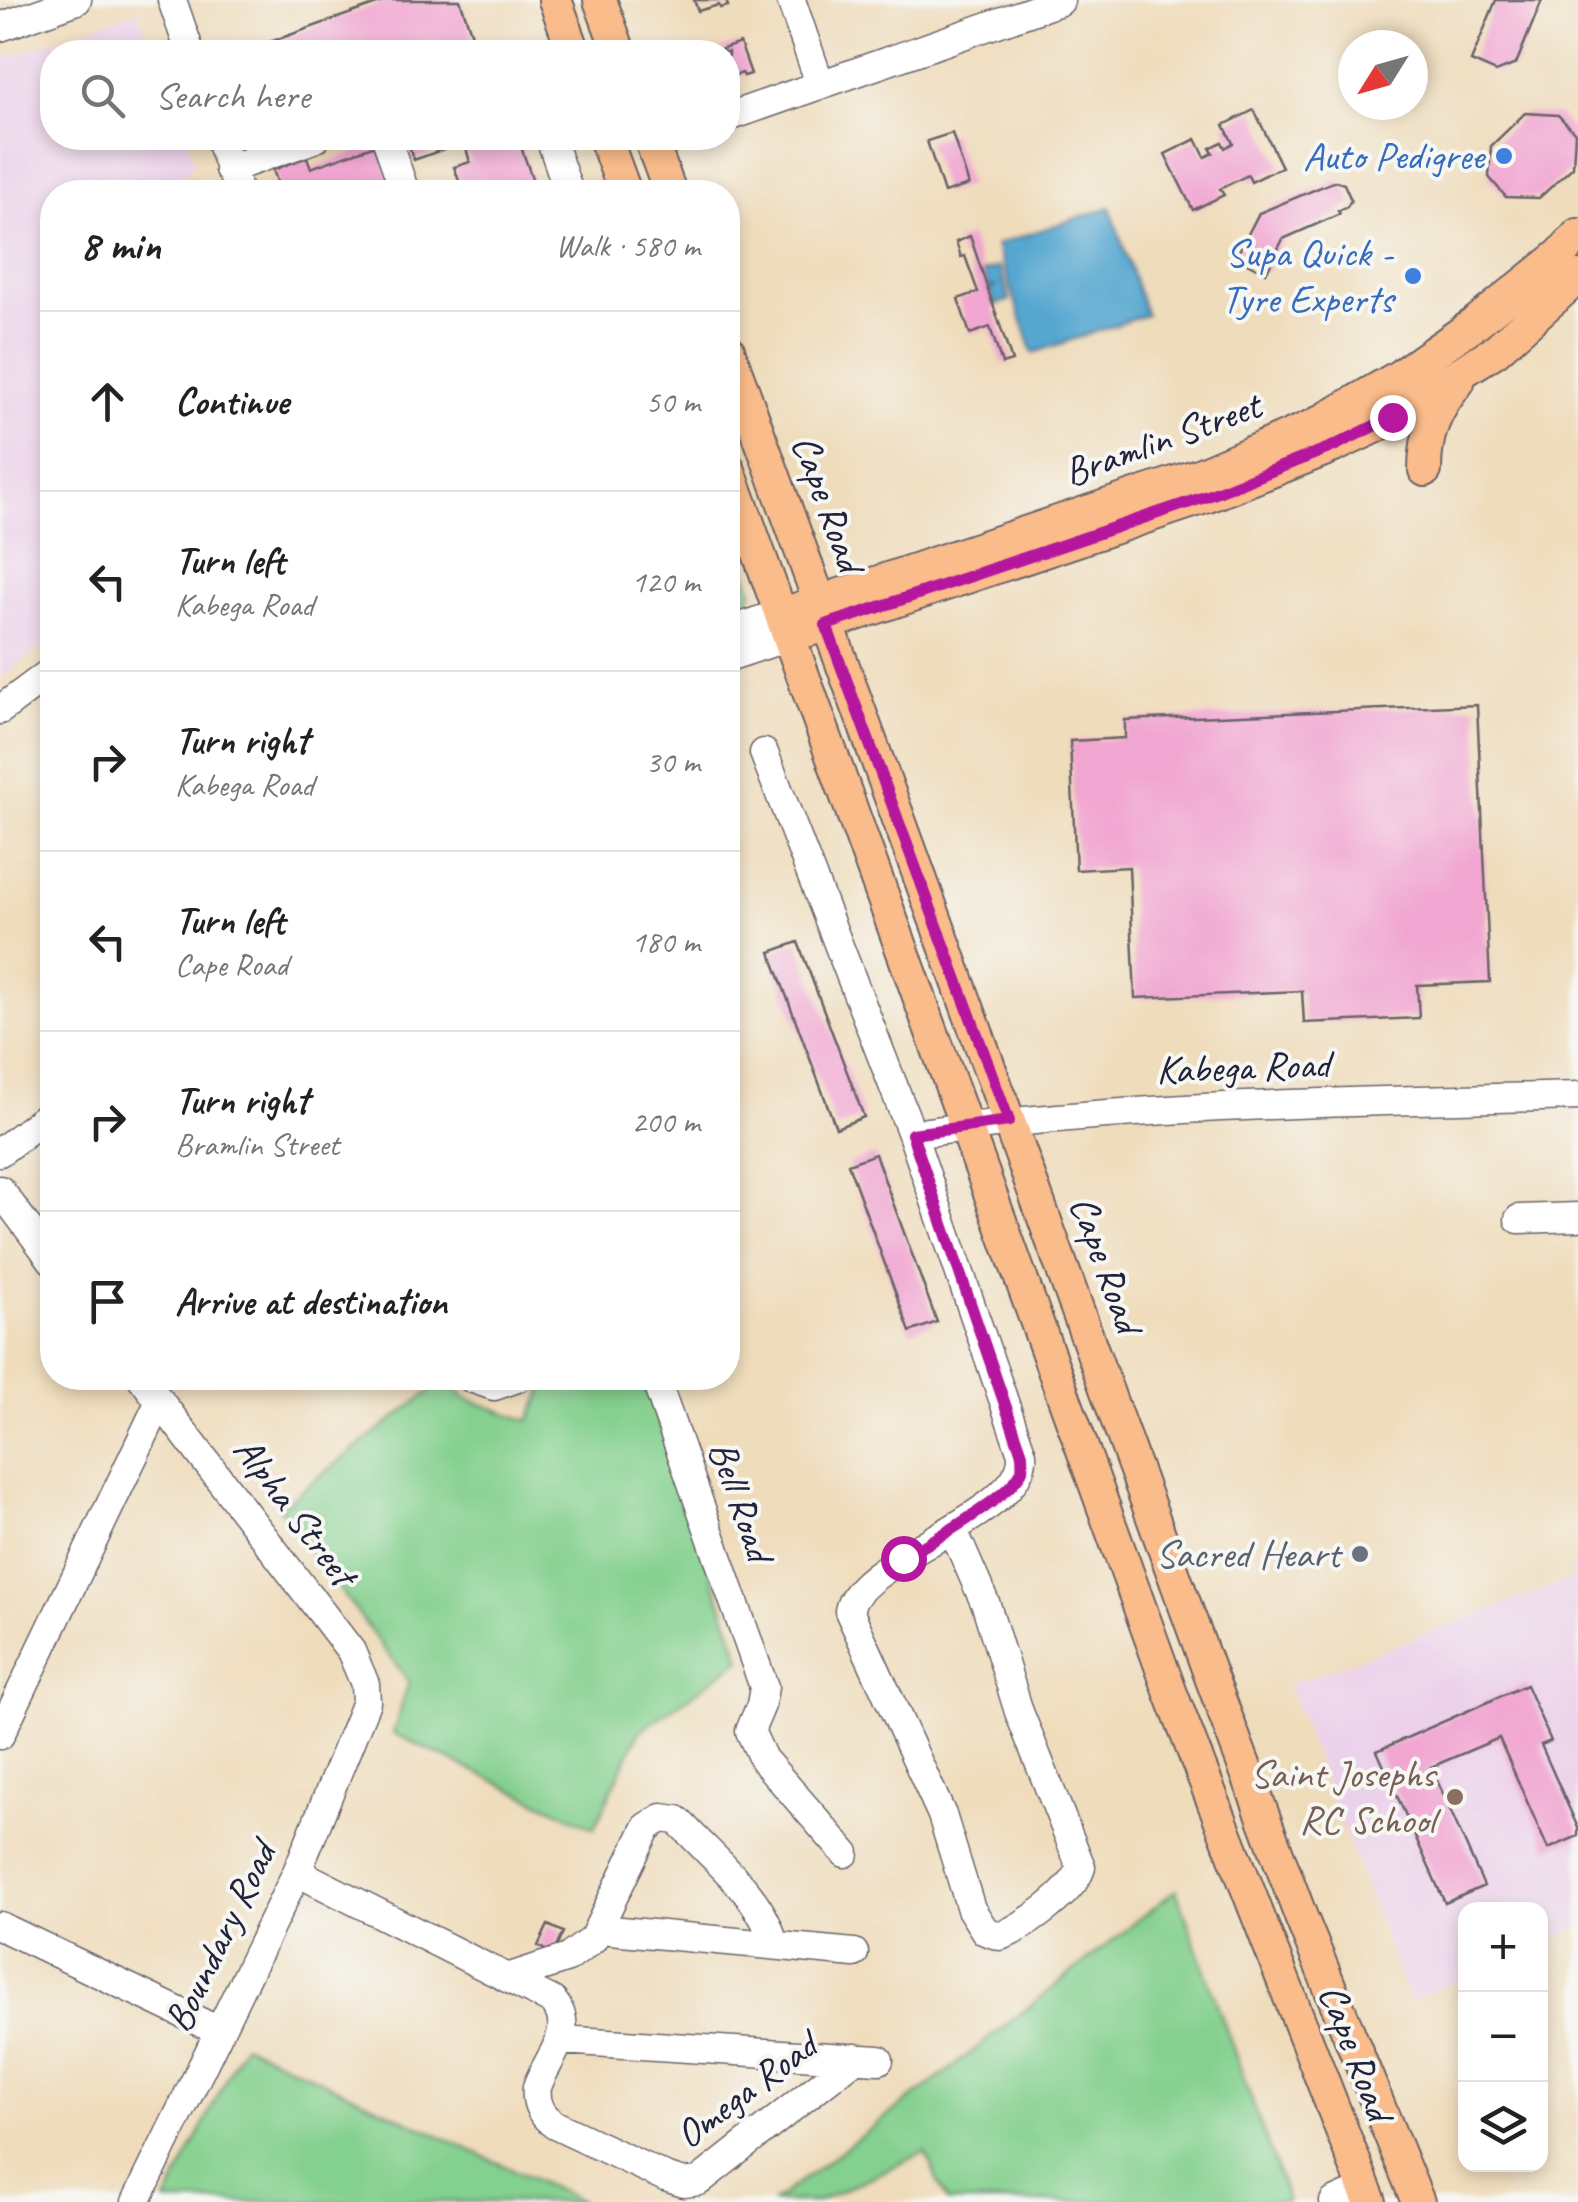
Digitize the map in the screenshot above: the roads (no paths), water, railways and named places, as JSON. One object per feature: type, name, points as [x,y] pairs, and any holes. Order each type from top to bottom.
[{"type":"main road","points":[[556,0],[570,40]]},
{"type":"main road","points":[[600,0],[615,40]]},
{"type":"main road","points":[[609,150],[620,180]]},
{"type":"main road","points":[[660,150],[667,180]]},
{"type":"main road","name":"Bramlin Street","points":[[823,614],[1201,474],[1316,425],[1398,377],[1474,324],[1560,255],[1578,235]]},
{"type":"main road","name":"Bramlin Street","points":[[783,626],[1287,466],[1375,427],[1470,367],[1494,351],[1578,277]]},
{"type":"main road","points":[[1425,470],[1425,442],[1430,426],[1470,367]]},
{"type":"main road","name":"Cape Road","points":[[740,383],[1217,1695],[1301,1917],[1418,2202]]},
{"type":"main road","name":"Cape Road","points":[[740,502],[1356,2198]]},
{"type":"street","points":[[0,27],[76,0]]},
{"type":"street","points":[[172,0],[186,40]]},
{"type":"street","points":[[791,0],[820,84]]},
{"type":"street","points":[[740,113],[1060,1]]},
{"type":"street","points":[[223,150],[234,180],[293,150]]},
{"type":"street","points":[[390,150],[401,180]]},
{"type":"street","points":[[554,150],[565,180]]},
{"type":"street","name":"Bramlin Street","points":[[740,630],[783,626]]},
{"type":"street","name":"Bramlin Street","points":[[740,650],[783,626]]},
{"type":"street","points":[[0,710],[40,679]]},
{"type":"street","points":[[764,753],[912,1134],[1022,1454],[1022,1470],[1010,1485],[953,1530],[867,1582],[855,1594],[849,1611],[942,1816],[971,1909],[985,1931],[1000,1936],[1023,1924],[1072,1885],[1081,1867],[1019,1712],[980,1589],[953,1530]]},
{"type":"street","name":"Kabega Road","points":[[912,1134],[1009,1121],[1178,1107],[1578,1096]]},
{"type":"street","points":[[0,1152],[40,1121]]},
{"type":"street","points":[[0,1190],[40,1244]]},
{"type":"street","points":[[1519,1218],[1578,1217]]},
{"type":"street","name":"Alpha Street","points":[[152,1390],[351,1652],[366,1684],[366,1702]]},
{"type":"street","name":"Bell Road","points":[[659,1390],[764,1687],[750,1731],[755,1744],[845,1853]]},
{"type":"street","points":[[0,1735],[160,1400]]},
{"type":"street","name":"Boundary Road","points":[[136,2202],[298,1872],[366,1702]]},
{"type":"street","points":[[507,1978],[568,1958],[600,1929],[647,1827],[654,1820],[668,1818],[686,1829],[754,1903],[764,1917],[774,1945]]},
{"type":"street","points":[[298,1872],[553,2000],[563,2021],[561,2040]]},
{"type":"street","points":[[0,1926],[219,2031]]},
{"type":"street","points":[[600,1929],[854,1953]]},
{"type":"street","name":"Omega Road","points":[[561,2040],[867,2059],[707,2175],[684,2183],[555,2126],[544,2117],[536,2096],[537,2086],[561,2040]]},
{"type":"water","points":[[1110,207],[1146,315],[1033,353],[996,245]]},
{"type":"water","points":[[999,267],[1010,300],[995,305],[989,289],[997,286],[989,288],[983,272]]},
{"type":"place","name":"Auto Pedigree","points":[[1504,156]]},
{"type":"place","name":"Supa Quick - Tyre Experts","points":[[1413,276]]},
{"type":"place","name":"Sacred Heart","points":[[1360,1554]]},
{"type":"place","name":"Saint Josephs RC School","points":[[1455,1797]]}]
